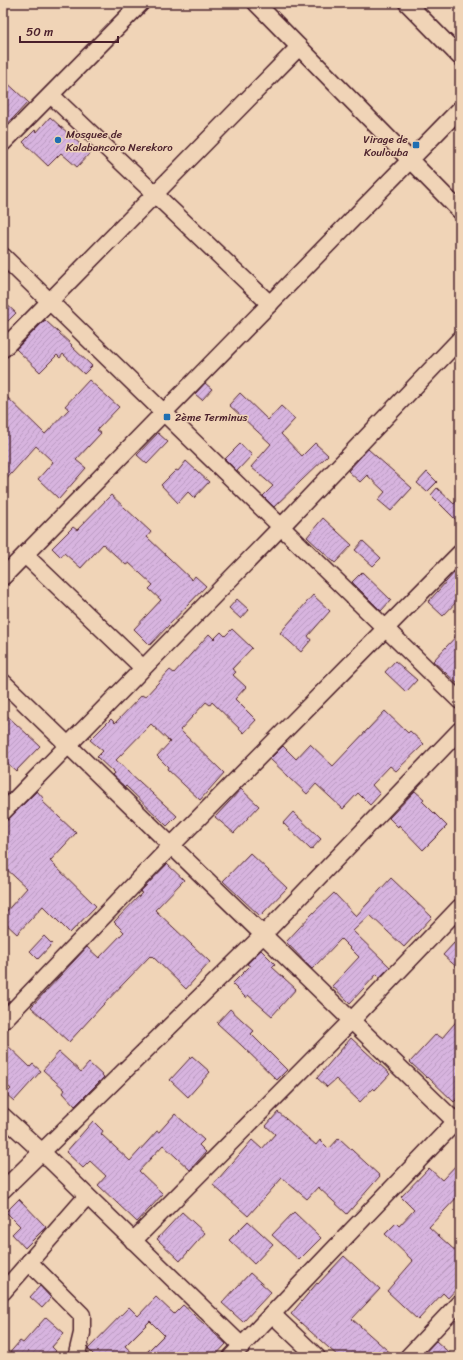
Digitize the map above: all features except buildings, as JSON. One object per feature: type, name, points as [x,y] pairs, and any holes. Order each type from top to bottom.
[{"type":"street","points":[[3,143],[141,3]]},
{"type":"street","points":[[257,3],[460,211]]},
{"type":"street","points":[[408,3],[460,56]]},
{"type":"street","points":[[3,349],[299,47]]},
{"type":"street","points":[[51,95],[270,304]]},
{"type":"street","points":[[3,577],[460,109]]},
{"type":"street","points":[[3,256],[460,701]]},
{"type":"street","points":[[3,812],[281,526],[460,339]]},
{"type":"street","points":[[3,1021],[171,846],[460,552]]},
{"type":"street","points":[[25,555],[143,668]]},
{"type":"street","points":[[3,682],[351,1021],[458,1122],[237,1351],[133,1241],[3,1116]]},
{"type":"street","points":[[3,1190],[263,935],[460,730]]},
{"type":"street","points":[[133,1241],[351,1021],[460,907]]},
{"type":"street","points":[[3,1292],[87,1196]]},
{"type":"street","points":[[29,1262],[82,1315],[82,1333],[77,1356]]},
{"type":"street","points":[[408,1357],[460,1302]]},
{"type":"street","points":[[272,1314],[317,1357]]},
{"type":"place","name":"Mosquee de Kalabancoro Nerekoro","points":[[58,140]]},
{"type":"place","name":"Virage de Koulouba","points":[[416,145]]},
{"type":"place","name":"2ème Terminus","points":[[167,417]]}]
